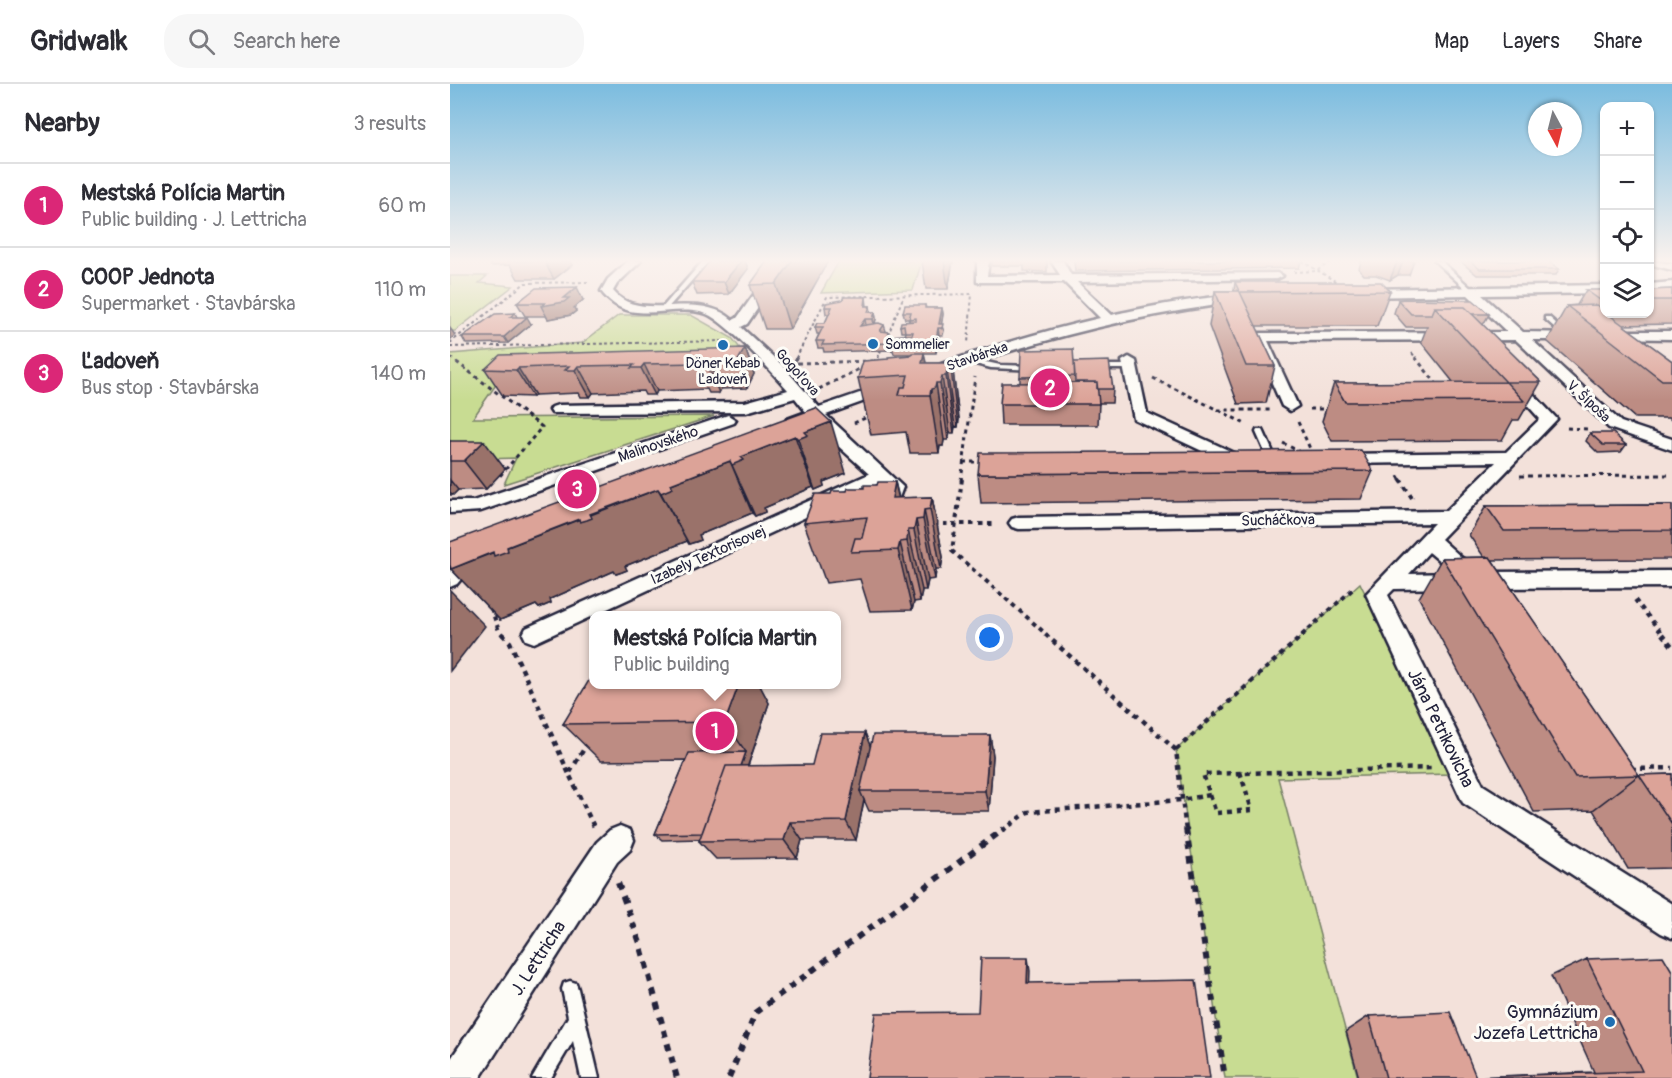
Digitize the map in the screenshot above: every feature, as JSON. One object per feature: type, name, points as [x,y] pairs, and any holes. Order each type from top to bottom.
[{"type":"street","name":"Gogoľova","points":[[641,307],[663,310],[701,309],[715,313],[799,392],[816,414]]},
{"type":"street","points":[[730,327],[742,321],[752,307]]},
{"type":"street","points":[[1097,307],[1108,318]]},
{"type":"street","name":"Stavbárska","points":[[774,429],[1032,337],[1108,318],[1169,307]]},
{"type":"street","name":"V. Šípoša","points":[[1488,307],[1616,426],[1672,445]]},
{"type":"street","points":[[1469,335],[1485,352]]},
{"type":"street","points":[[1291,408],[1259,337],[1672,335]]},
{"type":"street","points":[[1130,364],[1140,416],[1236,460],[1294,459]]},
{"type":"street","points":[[1326,459],[1512,457],[1550,419],[1501,369]]},
{"type":"street","name":"Malinovského","points":[[558,410],[746,407],[799,392]]},
{"type":"street","name":"Malinovského","points":[[450,507],[474,507],[728,420],[746,407]]},
{"type":"street","points":[[816,414],[832,432],[894,487],[883,520]]},
{"type":"street","points":[[728,420],[738,436]]},
{"type":"street","name":"Jána Petrikovicha","points":[[1512,457],[1451,517],[1427,529],[1389,582],[1377,594],[1473,794],[1672,921]]},
{"type":"street","name":"Izabely Textorisovej","points":[[534,634],[882,475]]},
{"type":"street","name":"Sucháčkova","points":[[1019,523],[1427,529]]},
{"type":"street","points":[[1427,529],[1441,553],[1458,567],[1485,580]]},
{"type":"street","points":[[450,579],[463,565],[454,549],[479,540]]},
{"type":"street","points":[[1389,582],[1672,579]]},
{"type":"street","name":"J. Lettricha","points":[[459,1078],[607,852],[620,840]]},
{"type":"lane","points":[[1547,318],[1568,336]]},
{"type":"lane","points":[[967,359],[1008,368],[1042,368]]},
{"type":"lane","points":[[1086,368],[1130,364]]},
{"type":"lane","points":[[1008,368],[1008,378]]},
{"type":"lane","points":[[1260,432],[1272,459]]},
{"type":"lane","points":[[570,989],[590,1078]]},
{"type":"lane","points":[[541,1078],[576,1018]]},
{"type":"path","points":[[450,343],[495,307]]},
{"type":"path","points":[[822,307],[794,363],[888,360]]},
{"type":"path","points":[[886,339],[899,307]]},
{"type":"path","points":[[967,359],[971,307]]},
{"type":"path","points":[[1396,336],[1443,391]]},
{"type":"path","points":[[450,347],[746,340]]},
{"type":"path","points":[[880,354],[884,343]]},
{"type":"path","points":[[450,357],[542,427],[474,507]]},
{"type":"path","points":[[1130,364],[1315,459],[1291,408]]},
{"type":"path","points":[[964,377],[975,373],[952,551],[1176,750],[1181,800],[1225,1078]]},
{"type":"path","points":[[1218,410],[1339,409]]},
{"type":"path","points":[[832,432],[876,414]]},
{"type":"path","points":[[1388,459],[1427,529]]},
{"type":"path","points":[[963,462],[987,462]]},
{"type":"path","points":[[1515,476],[1672,475]]},
{"type":"path","points":[[927,524],[1019,523]]},
{"type":"path","points":[[1618,579],[1672,646]]},
{"type":"path","points":[[1176,750],[1360,583]]},
{"type":"path","points":[[488,601],[498,631],[510,642],[569,774]]},
{"type":"path","points":[[1240,772],[1252,810],[1216,813],[1203,774],[1240,772],[1461,768]]},
{"type":"path","points":[[1629,770],[1672,768]]},
{"type":"path","points":[[729,1078],[756,1012],[1028,812],[1181,800],[1210,795]]},
{"type":"green space","points":[[450,307],[485,307],[455,331],[450,331]]},
{"type":"green space","points":[[619,315],[691,315],[732,338],[747,357],[504,373],[473,418],[714,416],[504,484],[516,458],[450,460],[450,354],[582,343]]},
{"type":"green space","points":[[1360,583],[1453,774],[1278,778],[1358,1078],[1225,1078],[1176,750]]},
{"type":"building","points":[[832,307],[870,307],[868,312],[875,312],[873,319],[865,319],[860,326],[879,323],[884,325],[880,331],[889,332],[888,336],[912,335],[913,332],[905,332],[904,325],[900,326],[901,322],[916,321],[916,318],[909,319],[911,312],[903,312],[904,307],[925,307],[942,308],[939,324],[943,324],[942,328],[938,328],[935,346],[893,347],[894,343],[822,345],[824,341],[816,341],[823,327],[815,327],[817,323],[825,323]]},
{"type":"building","points":[[1222,307],[1247,307],[1275,366],[1246,366]]},
{"type":"building","points":[[1405,307],[1435,307],[1432,314],[1411,314]]},
{"type":"building","points":[[1435,307],[1465,307],[1541,382],[1506,382]]},
{"type":"building","points":[[1465,307],[1481,307],[1489,314],[1472,314]]},
{"type":"building","points":[[1569,307],[1600,307],[1600,318],[1613,318],[1672,361],[1672,380],[1662,380]]},
{"type":"building","points":[[515,313],[510,317],[527,317],[504,337],[462,337],[495,314]]},
{"type":"building","points":[[745,348],[737,362],[710,362],[708,366],[697,366],[700,363],[644,364],[641,368],[631,368],[634,365],[578,366],[575,370],[565,370],[569,366],[518,368],[516,370],[485,369],[500,355]]},
{"type":"building","points":[[1073,349],[1075,376],[1020,377],[1021,350]]},
{"type":"building","points":[[912,353],[924,353],[922,363],[952,363],[951,370],[947,370],[946,376],[942,376],[940,383],[936,383],[930,395],[899,395],[901,387],[905,387],[908,375],[858,378],[863,361],[888,359],[888,357],[911,355]]},
{"type":"building","points":[[1109,361],[1113,389],[1097,389],[1097,382],[1075,382],[1074,362]]},
{"type":"building","points":[[1097,382],[1099,404],[1000,404],[1002,383]]},
{"type":"building","points":[[1506,382],[1524,401],[1345,402],[1334,383]]},
{"type":"building","points":[[816,408],[831,422],[805,432],[808,435],[798,439],[795,436],[741,457],[744,460],[732,465],[730,461],[671,484],[673,488],[661,493],[658,489],[590,514],[592,518],[587,520],[580,522],[579,519],[507,547],[508,551],[494,556],[493,552],[451,569],[450,542]]},
{"type":"building","points":[[1590,433],[1613,433],[1626,445],[1603,445]]},
{"type":"building","points":[[450,441],[484,441],[464,461],[450,461]]},
{"type":"building","points":[[1361,450],[1373,471],[978,474],[980,453]]},
{"type":"building","points":[[878,482],[895,482],[892,498],[932,497],[930,509],[924,510],[923,519],[916,520],[914,530],[908,530],[907,541],[900,542],[898,550],[851,552],[855,538],[862,538],[867,517],[804,523],[815,494],[831,494],[832,491],[847,491],[848,488],[864,488],[864,485],[877,485]]},
{"type":"building","points":[[1672,505],[1672,530],[1504,531],[1486,506]]},
{"type":"building","points":[[1490,557],[1639,775],[1575,777],[1442,558]]},
{"type":"building","points":[[589,680],[589,689],[737,689],[725,722],[563,724]]},
{"type":"building","points":[[820,733],[865,733],[846,821],[790,822],[784,840],[699,841],[726,766],[812,765]]},
{"type":"building","points":[[873,735],[990,735],[985,791],[860,791]]},
{"type":"building","points":[[746,752],[741,766],[726,766],[702,833],[655,834],[689,753]]},
{"type":"building","points":[[1672,774],[1672,824],[1639,775]]},
{"type":"building","points":[[1663,956],[1672,971],[1672,1078],[1386,1078],[1369,1016],[1450,1012],[1476,1077],[1642,1071],[1587,959]]},
{"type":"building","points":[[981,958],[1028,958],[1027,983],[1196,980],[1210,1078],[867,1078],[876,1013],[978,1012]]},
{"type":"place","name":"Sommelier","points":[[873,344]]},
{"type":"place","name":"Döner Kebab Ľadoveň","points":[[723,345]]},
{"type":"place","name":"COOP Jednota","points":[[1050,388]]},
{"type":"place","name":"Ľadoveň","points":[[577,489]]},
{"type":"place","name":"Mestská Polícia Martin","points":[[715,731]]},
{"type":"place","name":"Gymnázium Jozefa Lettricha","points":[[1610,1022]]}]
